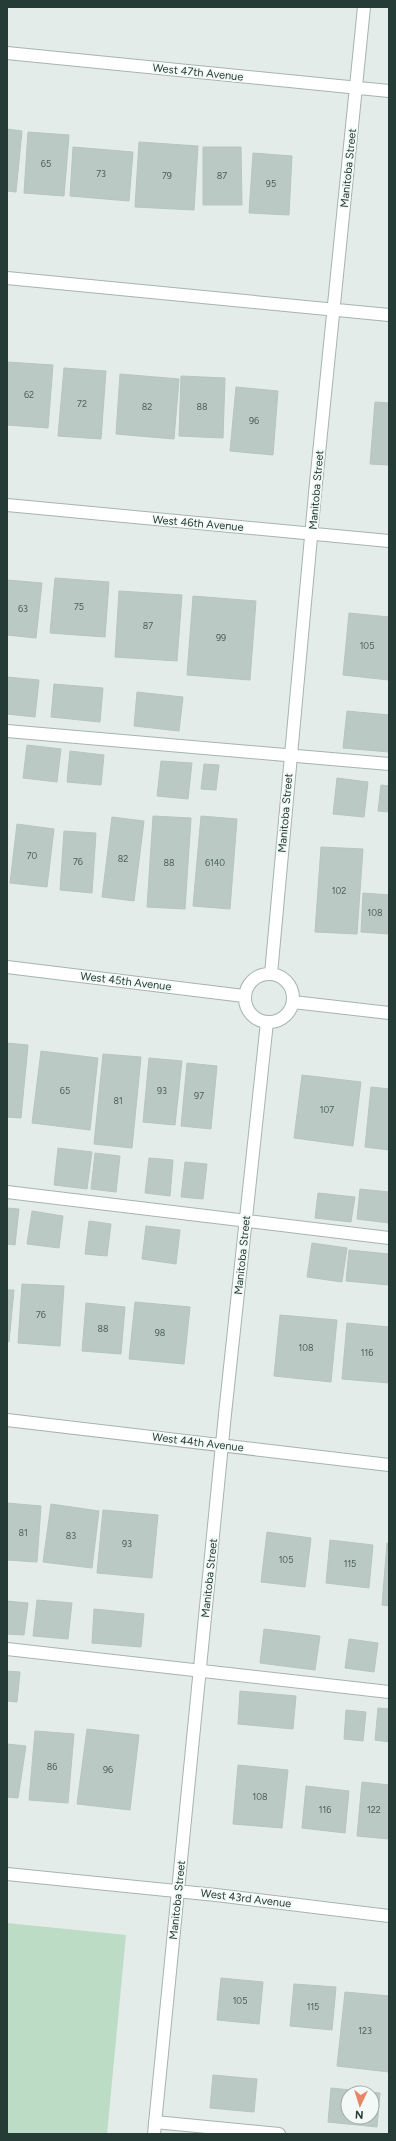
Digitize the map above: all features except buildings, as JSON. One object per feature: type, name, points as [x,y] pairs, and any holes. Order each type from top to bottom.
[{"type":"street","name":"Manitoba Street","points":[[272,974],[290,754],[364,7]]},
{"type":"street","name":"West 47th Avenue","points":[[7,53],[389,90]]},
{"type":"street","points":[[7,278],[389,315]]},
{"type":"street","name":"West 46th Avenue","points":[[7,505],[389,541]]},
{"type":"street","points":[[7,731],[290,754],[389,764]]},
{"type":"street","name":"West 45th Avenue","points":[[7,967],[244,996]]},
{"type":"street","points":[[272,974],[286,980],[290,986],[293,1002],[281,1019],[268,1022],[253,1016],[248,1010],[244,996],[250,981],[256,976],[272,974]]},
{"type":"street","points":[[293,1002],[389,1013]]},
{"type":"street","name":"Manitoba Street","points":[[154,2128],[245,1221],[268,1022]]},
{"type":"street","points":[[7,1192],[389,1238]]},
{"type":"street","name":"West 44th Avenue","points":[[7,1420],[389,1465]]},
{"type":"street","points":[[7,1649],[389,1692]]},
{"type":"street","name":"West 43rd Avenue","points":[[7,1874],[178,1890],[389,1916]]},
{"type":"street","points":[[154,2128],[279,2134]]},
{"type":"green space","points":[[7,1923],[126,1935],[107,2134],[7,2134]]}]
